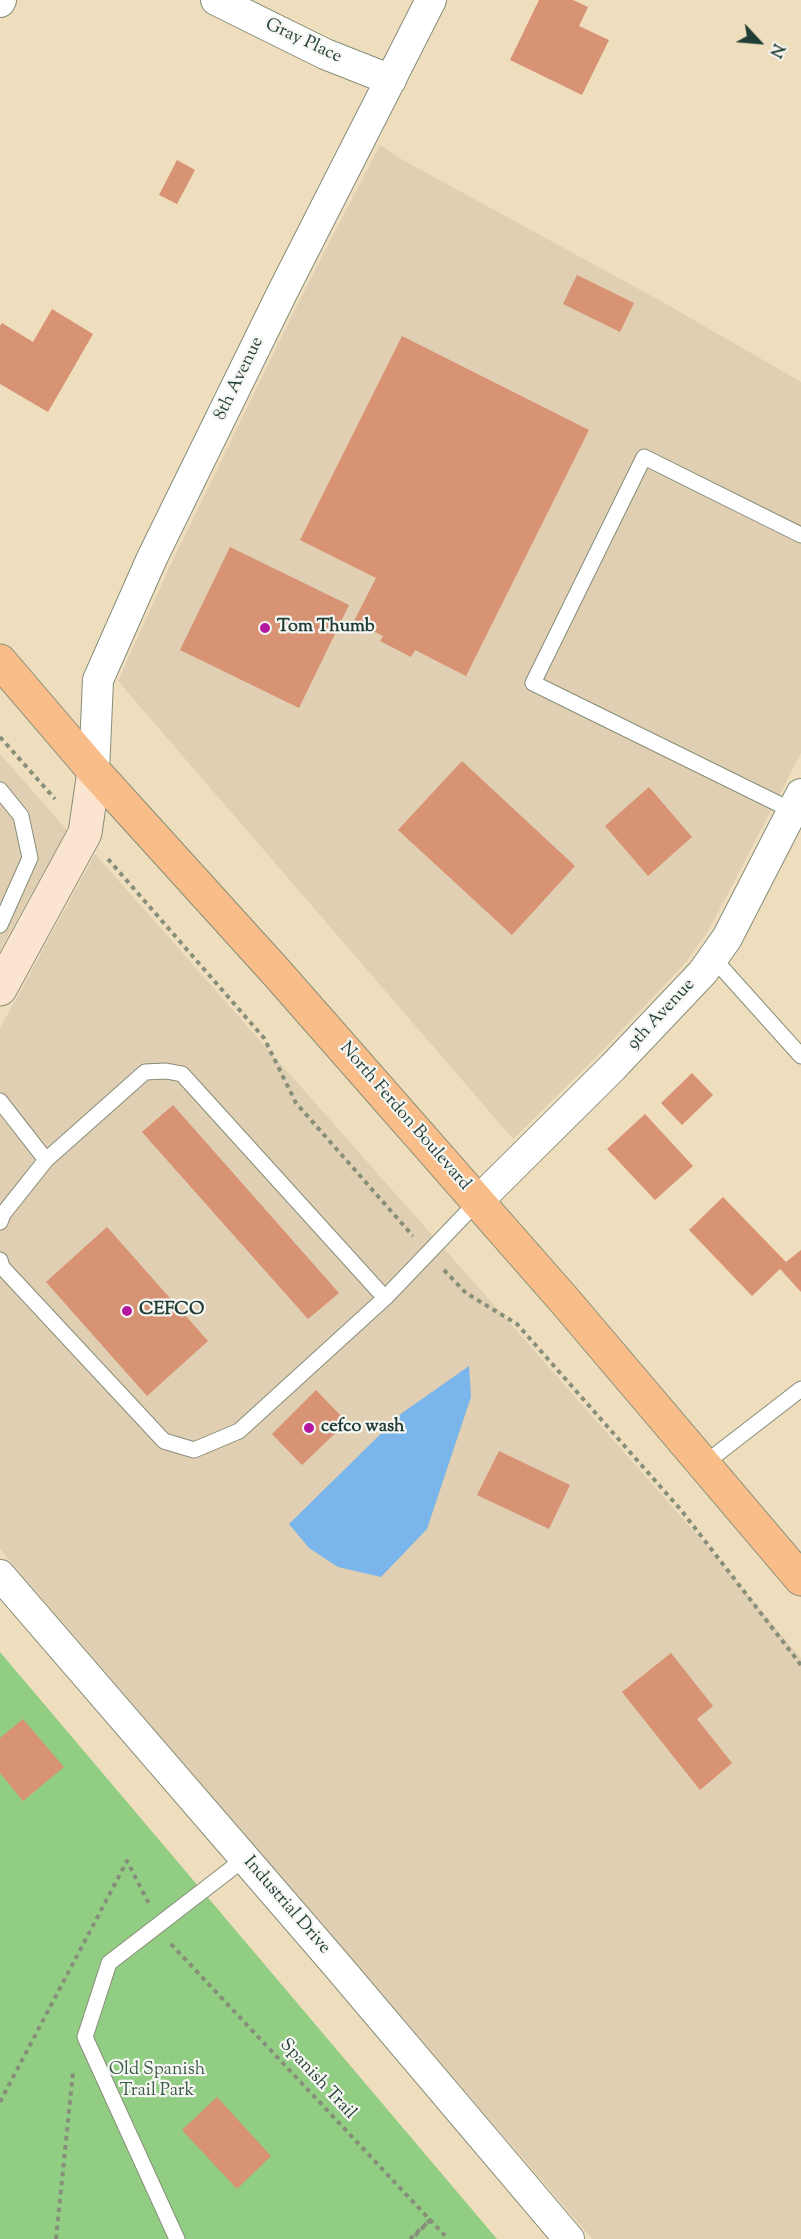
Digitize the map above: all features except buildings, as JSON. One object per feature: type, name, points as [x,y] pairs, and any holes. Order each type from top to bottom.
[{"type":"main road","name":"North Ferdon Boulevard","points":[[0,661],[94,771],[277,973],[478,1201],[801,1579]]},
{"type":"street","name":"Gray Place","points":[[216,0],[325,54],[391,80]]},
{"type":"street","name":"8th Avenue","points":[[94,771],[98,680],[152,558],[282,292],[431,0]]},
{"type":"street","points":[[0,989],[85,832],[94,771]]},
{"type":"street","name":"9th Avenue","points":[[478,1201],[613,1067],[703,972],[727,938],[797,802]]},
{"type":"street","name":"Industrial Drive","points":[[0,1575],[569,2239]]},
{"type":"lane","points":[[797,802],[533,683],[644,458],[801,535]]},
{"type":"lane","points":[[0,790],[21,816],[30,858],[0,925]]},
{"type":"lane","points":[[713,958],[801,1056]]},
{"type":"lane","points":[[0,1222],[3,1214],[46,1160],[145,1072],[166,1071],[182,1074],[385,1298]]},
{"type":"lane","points":[[0,1101],[46,1160]]},
{"type":"lane","points":[[0,1260],[2,1267],[164,1441],[194,1450],[239,1431],[385,1298],[478,1201]]},
{"type":"lane","points":[[704,1464],[801,1389]]},
{"type":"lane","points":[[177,2239],[85,2037],[109,1963],[244,1859]]},
{"type":"path","points":[[0,736],[264,1038],[296,1103],[466,1293],[517,1324],[681,1510],[801,1665]]},
{"type":"path","name":"Spanish Trail","points":[[166,1939],[448,2239]]},
{"type":"path","points":[[56,2239],[73,2068]]},
{"type":"path","points":[[411,2239],[430,2220]]},
{"type":"shaded area","points":[[380,145],[401,159],[668,305],[801,382],[801,753],[710,928],[687,961],[598,1055],[513,1139],[118,681],[170,566],[299,301]]},
{"type":"shaded area","points":[[0,754],[67,830],[0,950]]},
{"type":"shaded area","points":[[95,854],[700,1538],[801,1658],[801,2239],[592,2239],[0,1549],[0,1028]]},
{"type":"green space","name":"Old Spanish Trail Park","points":[[0,1652],[497,2239],[0,2239]]},
{"type":"water","points":[[469,1366],[471,1397],[427,1529],[381,1577],[338,1567],[309,1548],[289,1524],[402,1413]]},
{"type":"place","name":"Tom Thumb","points":[[265,628]]},
{"type":"place","name":"CEFCO","points":[[127,1311]]},
{"type":"place","name":"cefco wash","points":[[309,1428]]}]
